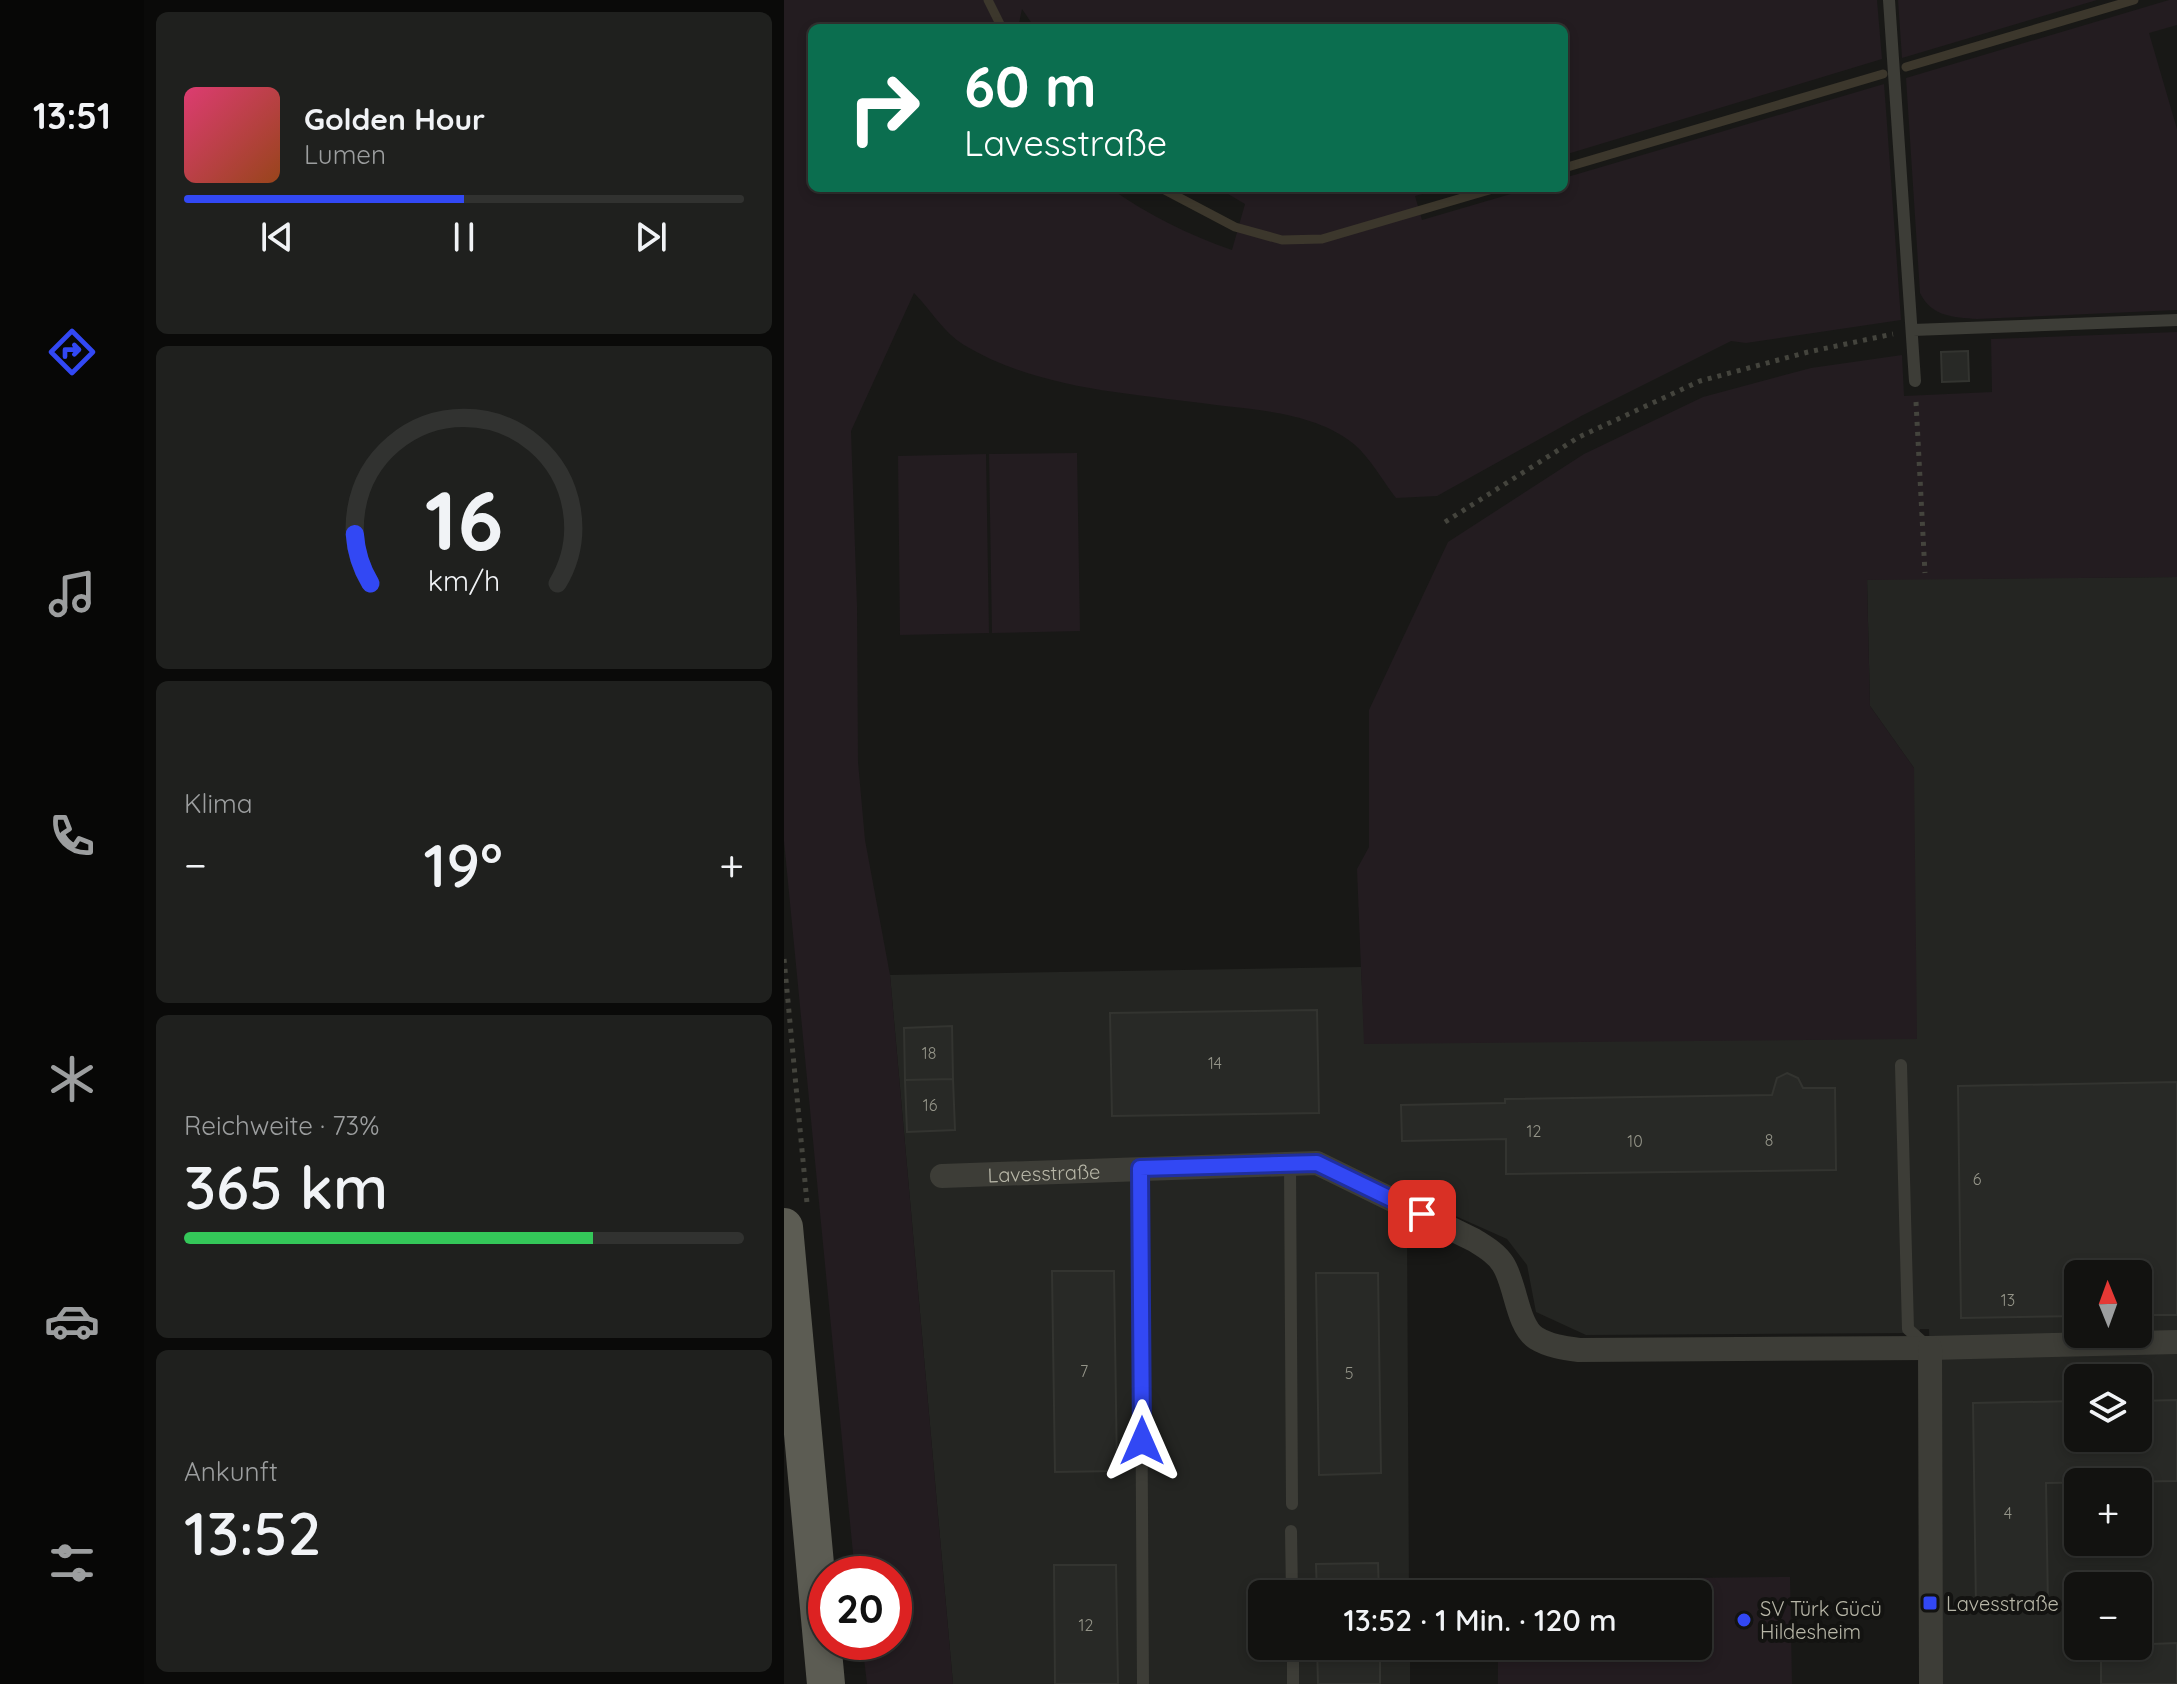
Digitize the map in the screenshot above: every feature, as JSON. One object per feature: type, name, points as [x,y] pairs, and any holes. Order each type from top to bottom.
[{"type":"main road","points":[[784,1227],[826,1684]]},
{"type":"street","name":"Lavesstraße","points":[[942,1176],[1317,1163],[1474,1240],[1493,1253],[1504,1265],[1522,1318],[1533,1337],[1553,1346],[1579,1350],[1930,1348],[2177,1342]]},
{"type":"street","points":[[1930,1348],[1931,1684]]},
{"type":"lane","points":[[1889,0],[1915,381]]},
{"type":"lane","points":[[1913,330],[2177,320]]},
{"type":"lane","points":[[1901,1065],[1908,1329],[1930,1348]]},
{"type":"lane","points":[[1290,1164],[1292,1504]]},
{"type":"lane","points":[[1140,1168],[1143,1684]]},
{"type":"lane","points":[[1291,1531],[1292,1580]]},
{"type":"lane","points":[[1293,1660],[1293,1684]]},
{"type":"path","points":[[1445,522],[1579,437],[1700,381],[1808,352],[1913,330]]},
{"type":"path","points":[[1915,381],[1925,573]]},
{"type":"shaded area","points":[[784,0],[1877,0],[1882,59],[1568,154],[1568,24],[1032,24],[1022,9],[1019,24],[808,24],[808,192],[1116,192],[1169,224],[1232,250],[1245,204],[1225,192],[1430,192],[1415,196],[1422,220],[1517,192],[1568,192],[1568,177],[1884,84],[1901,320],[1746,343],[1731,341],[1583,415],[1437,496],[1396,498],[1355,445],[1324,426],[1289,415],[1119,393],[1023,372],[956,340],[914,293],[851,431],[858,762],[865,840],[890,975],[953,1684],[867,1684],[864,1660],[912,1660],[912,1556],[853,1556],[784,841]]},
{"type":"shaded area","points":[[1898,0],[2097,0],[1902,58]]},
{"type":"shaded area","points":[[2177,0],[2177,25],[2149,33],[2177,129],[2177,310],[1977,319],[1944,314],[1931,307],[1920,293],[1906,78]]},
{"type":"shaded area","points":[[2177,332],[2177,577],[1867,580],[1870,706],[1914,768],[1917,1039],[1364,1044],[1357,869],[1369,847],[1369,710],[1448,542],[1584,454],[1703,397],[1811,368],[1902,355],[1904,396],[1992,392],[1991,339]]},
{"type":"shaded area","points":[[1077,453],[1080,631],[992,633],[989,454]]},
{"type":"shaded area","points":[[986,454],[989,633],[900,635],[898,456]]},
{"type":"shaded area","points":[[2177,577],[2177,1684],[1943,1684],[1929,1329],[1920,1329],[1919,1333],[1586,1335],[1536,1312],[1527,1265],[1507,1239],[1415,1198],[1407,1230],[1409,1580],[1248,1580],[1248,1660],[1410,1660],[1410,1684],[953,1684],[890,975],[1361,967],[1365,1044],[1914,768],[1870,706],[1867,579]]},
{"type":"shaded area","name":"SV Türk Gücü Hildesheim","points":[[1790,1577],[1792,1684],[1498,1684],[1498,1660],[1712,1660],[1712,1580],[1497,1580]]},
{"type":"building","points":[[1968,351],[1969,381],[1942,382],[1941,352]]},
{"type":"building","points":[[1317,1010],[1319,1113],[1112,1116],[1110,1013]]},
{"type":"building","points":[[952,1026],[953,1079],[905,1080],[904,1028]]},
{"type":"building","points":[[1787,1073],[1798,1078],[1803,1088],[1835,1088],[1836,1170],[1506,1174],[1506,1139],[1402,1141],[1401,1105],[1505,1103],[1505,1099],[1772,1095],[1777,1078]]},
{"type":"building","points":[[953,1079],[955,1130],[907,1132],[905,1080]]},
{"type":"building","points":[[2177,1082],[2177,1315],[2152,1315],[2152,1260],[2064,1260],[2064,1316],[1961,1318],[1958,1086]]},
{"type":"building","points":[[1052,1271],[1114,1271],[1117,1471],[1055,1472]]},
{"type":"building","points":[[1316,1273],[1378,1273],[1381,1473],[1319,1475]]},
{"type":"building","points":[[2177,1400],[2177,1481],[2152,1481],[2152,1468],[2064,1468],[2064,1483],[2046,1483],[2048,1606],[1976,1607],[1973,1403],[2064,1401],[2064,1452],[2152,1452],[2152,1401]]},
{"type":"building","points":[[1378,1563],[1379,1580],[1317,1580],[1316,1564]]},
{"type":"building","points":[[1054,1565],[1116,1565],[1118,1684],[1055,1684]]},
{"type":"building","points":[[2177,1643],[2177,1684],[2101,1684],[2101,1660],[2152,1660],[2152,1644]]},
{"type":"building","points":[[1317,1660],[1380,1660],[1380,1684],[1318,1684]]},
{"type":"waterway","points":[[988,0],[1000,24]]},
{"type":"waterway","points":[[1906,67],[2134,0]]},
{"type":"waterway","points":[[1568,167],[1883,74]]},
{"type":"waterway","points":[[1169,192],[1235,227],[1282,240],[1322,239],[1482,192]]},
{"type":"place","name":"Lavesstraße","points":[[1930,1603]]},
{"type":"place","name":"SV Türk Gücü Hildesheim","points":[[1744,1620]]},
{"type":"route","points":[[1142,1441],[1140,1168],[1317,1163],[1422,1214]]}]
